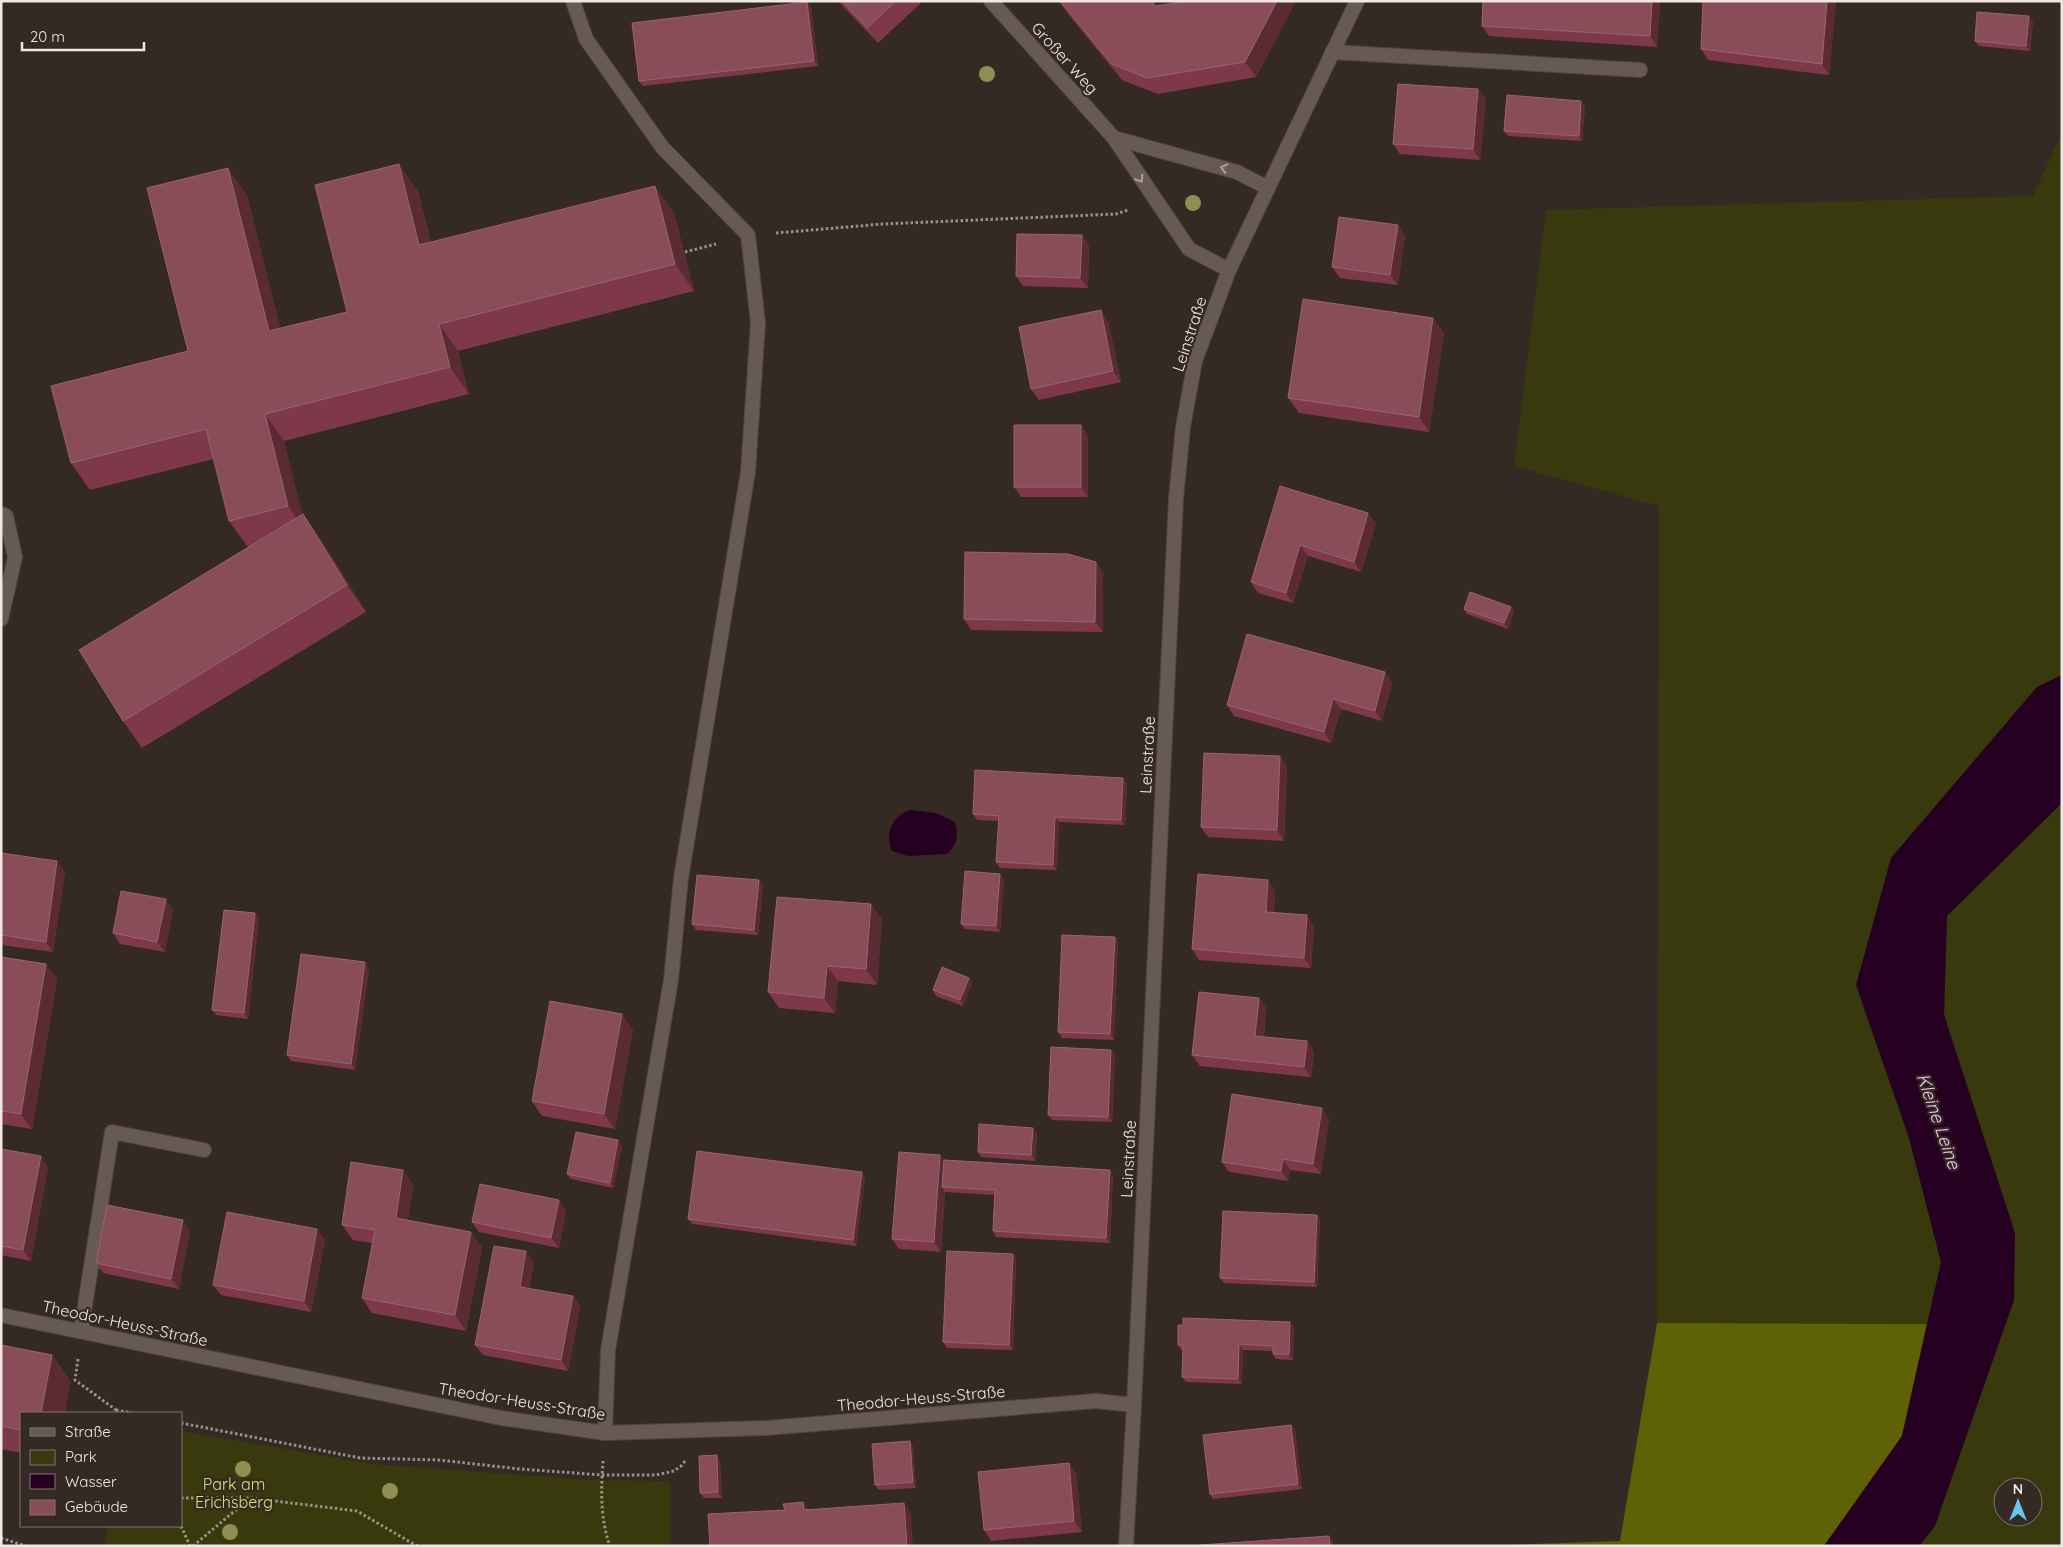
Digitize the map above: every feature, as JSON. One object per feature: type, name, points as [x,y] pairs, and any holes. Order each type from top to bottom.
[{"type":"street","points":[[573,1],[586,39],[662,147],[748,235],[758,323],[748,472],[681,878],[670,980],[608,1350],[605,1433]]},
{"type":"street","name":"Großer Weg","points":[[990,1],[1114,138],[1189,249],[1229,270]]},
{"type":"street","name":"Leinstraße","points":[[1126,1546],[1176,498],[1183,427],[1196,361],[1229,270],[1357,1]]},
{"type":"street","points":[[1332,52],[1640,70]]},
{"type":"street","points":[[1114,138],[1237,172],[1268,188]]},
{"type":"street","points":[[1,514],[6,516],[15,556],[1,619]]},
{"type":"street","points":[[81,1331],[112,1132],[204,1150]]},
{"type":"street","name":"Theodor-Heuss-Straße","points":[[1,1315],[501,1418],[605,1433],[766,1428],[1096,1400],[1134,1405]]},
{"type":"path","points":[[748,235],[883,224],[1116,214],[1155,201]]},
{"type":"path","points":[[81,1331],[75,1380],[116,1412]]},
{"type":"path","points":[[182,1423],[360,1458],[439,1460],[602,1475],[656,1475],[674,1470],[681,1466],[687,1457],[687,1430]]},
{"type":"path","points":[[605,1433],[602,1475],[605,1533],[610,1546]]},
{"type":"path","points":[[182,1498],[250,1498],[358,1511],[418,1546]]},
{"type":"path","points":[[182,1527],[191,1546],[250,1498]]},
{"type":"path","points":[[1,1538],[26,1546]]},
{"type":"green space","points":[[2062,132],[2062,675],[2037,687],[1891,858],[1909,1138],[1941,1262],[1927,1324],[1657,1323],[1659,506],[1514,466],[1546,210],[2033,196]]},
{"type":"green space","points":[[2062,803],[2062,1546],[1919,1546],[1935,1526],[2015,1233],[1944,1015],[1947,915]]},
{"type":"green space","name":"Park am Erichsberg","points":[[182,1431],[372,1464],[588,1480],[670,1481],[670,1546],[104,1546],[108,1527],[182,1527]]},
{"type":"shaded area","points":[[1657,1323],[1927,1324],[1902,1436],[1824,1546],[1475,1546],[1620,1541]]},
{"type":"water","name":"Kleine Leine","points":[[2062,675],[2062,803],[1947,916],[1944,1015],[2015,1233],[2014,1300],[1935,1526],[1919,1546],[1824,1546],[1902,1436],[1941,1262],[1909,1138],[1856,985],[1891,858],[2037,687]]},
{"type":"water","points":[[911,810],[936,813],[955,822],[956,840],[947,854],[908,856],[892,851],[889,838],[891,826],[904,812]]},
{"type":"building","points":[[842,1],[896,1],[867,28]]},
{"type":"building","points":[[1060,1],[1152,1],[1155,6],[1190,1],[1277,1],[1245,62],[1147,78],[1112,64]]},
{"type":"building","points":[[1483,1],[1652,1],[1650,36],[1482,26]]},
{"type":"building","points":[[1703,1],[1827,1],[1822,64],[1701,49]]},
{"type":"building","points":[[807,2],[814,61],[639,81],[632,23]]},
{"type":"building","points":[[1977,12],[2029,16],[2026,46],[1975,41]]},
{"type":"building","points":[[1398,84],[1478,89],[1473,149],[1393,144]]},
{"type":"building","points":[[1507,95],[1581,101],[1579,136],[1504,131]]},
{"type":"building","points":[[399,164],[419,245],[655,186],[675,264],[439,324],[450,367],[265,414],[288,506],[229,521],[206,429],[71,463],[51,386],[188,351],[147,188],[228,168],[269,331],[347,312],[315,185]]},
{"type":"building","points":[[1339,217],[1398,225],[1390,275],[1332,267]]},
{"type":"building","points":[[1017,234],[1082,235],[1080,278],[1016,276]]},
{"type":"building","points":[[1303,299],[1433,318],[1419,417],[1288,398]]},
{"type":"building","points":[[1101,310],[1113,371],[1031,389],[1019,327]]},
{"type":"building","points":[[1014,425],[1081,425],[1081,487],[1014,487]]},
{"type":"building","points":[[1280,486],[1368,513],[1354,562],[1300,545],[1286,593],[1251,582]]},
{"type":"building","points":[[303,514],[347,585],[123,721],[79,650]]},
{"type":"building","points":[[965,552],[1068,554],[1096,562],[1095,622],[964,619]]},
{"type":"building","points":[[1470,592],[1511,607],[1504,623],[1464,609]]},
{"type":"building","points":[[1247,634],[1385,672],[1375,711],[1333,699],[1324,732],[1227,705]]},
{"type":"building","points":[[1204,753],[1280,756],[1277,830],[1201,827]]},
{"type":"building","points":[[975,770],[1123,778],[1121,820],[1055,817],[1053,865],[996,862],[999,816],[973,814]]},
{"type":"building","points":[[1,853],[57,861],[46,942],[1,935]]},
{"type":"building","points":[[965,871],[1000,874],[996,926],[961,924]]},
{"type":"building","points":[[1198,874],[1268,880],[1266,912],[1307,915],[1304,958],[1192,949]]},
{"type":"building","points":[[697,875],[759,880],[754,930],[692,924]]},
{"type":"building","points":[[121,891],[166,899],[157,942],[113,933]]},
{"type":"building","points":[[777,897],[871,904],[866,969],[827,966],[824,998],[768,992]]},
{"type":"building","points":[[224,910],[255,913],[244,1013],[212,1010]]},
{"type":"building","points":[[1062,935],[1115,937],[1110,1034],[1058,1032]]},
{"type":"building","points":[[301,954],[365,962],[351,1064],[287,1055]]},
{"type":"building","points":[[1,957],[46,964],[21,1114],[1,1111]]},
{"type":"building","points":[[942,967],[969,978],[960,1000],[933,990]]},
{"type":"building","points":[[1199,992],[1259,998],[1255,1036],[1307,1041],[1304,1067],[1192,1055]]},
{"type":"building","points":[[550,1001],[622,1014],[604,1114],[532,1101]]},
{"type":"building","points":[[1051,1047],[1111,1050],[1108,1117],[1048,1115]]},
{"type":"building","points":[[1232,1094],[1322,1108],[1313,1164],[1283,1159],[1281,1171],[1222,1162]]},
{"type":"building","points":[[979,1124],[1033,1128],[1031,1155],[978,1152]]},
{"type":"building","points":[[576,1132],[618,1140],[610,1183],[567,1174]]},
{"type":"building","points":[[1,1149],[41,1156],[23,1250],[1,1246]]},
{"type":"building","points":[[697,1151],[862,1172],[853,1240],[688,1219]]},
{"type":"building","points":[[899,1152],[940,1155],[934,1242],[892,1239]]},
{"type":"building","points":[[944,1160],[1110,1170],[1106,1238],[993,1231],[995,1190],[942,1187]]},
{"type":"building","points":[[351,1162],[403,1170],[396,1218],[471,1232],[455,1315],[362,1298],[375,1230],[342,1225]]},
{"type":"building","points":[[480,1184],[559,1200],[551,1238],[472,1222]]},
{"type":"building","points":[[107,1205],[183,1220],[171,1279],[96,1263]]},
{"type":"building","points":[[1223,1211],[1317,1215],[1314,1282],[1220,1278]]},
{"type":"building","points":[[227,1212],[317,1229],[304,1301],[213,1285]]},
{"type":"building","points":[[494,1246],[526,1251],[520,1287],[573,1296],[561,1360],[475,1345]]},
{"type":"building","points":[[947,1251],[1013,1254],[1009,1345],[943,1342]]},
{"type":"building","points":[[1183,1318],[1290,1322],[1289,1354],[1273,1354],[1273,1346],[1239,1344],[1238,1379],[1182,1377],[1183,1345],[1178,1345],[1178,1325],[1183,1325]]},
{"type":"building","points":[[1,1345],[52,1355],[41,1412],[20,1412],[20,1430],[1,1426]]},
{"type":"building","points":[[1291,1425],[1298,1484],[1210,1494],[1203,1435]]},
{"type":"building","points":[[910,1441],[913,1482],[875,1485],[872,1444]]},
{"type":"building","points":[[717,1455],[718,1492],[700,1493],[699,1456]]},
{"type":"building","points":[[1069,1463],[1074,1521],[984,1530],[978,1472]]},
{"type":"building","points":[[803,1502],[804,1510],[904,1503],[907,1546],[710,1546],[708,1514],[785,1510],[783,1504]]},
{"type":"building","points":[[1329,1536],[1330,1546],[1200,1546],[1200,1545]]}]
